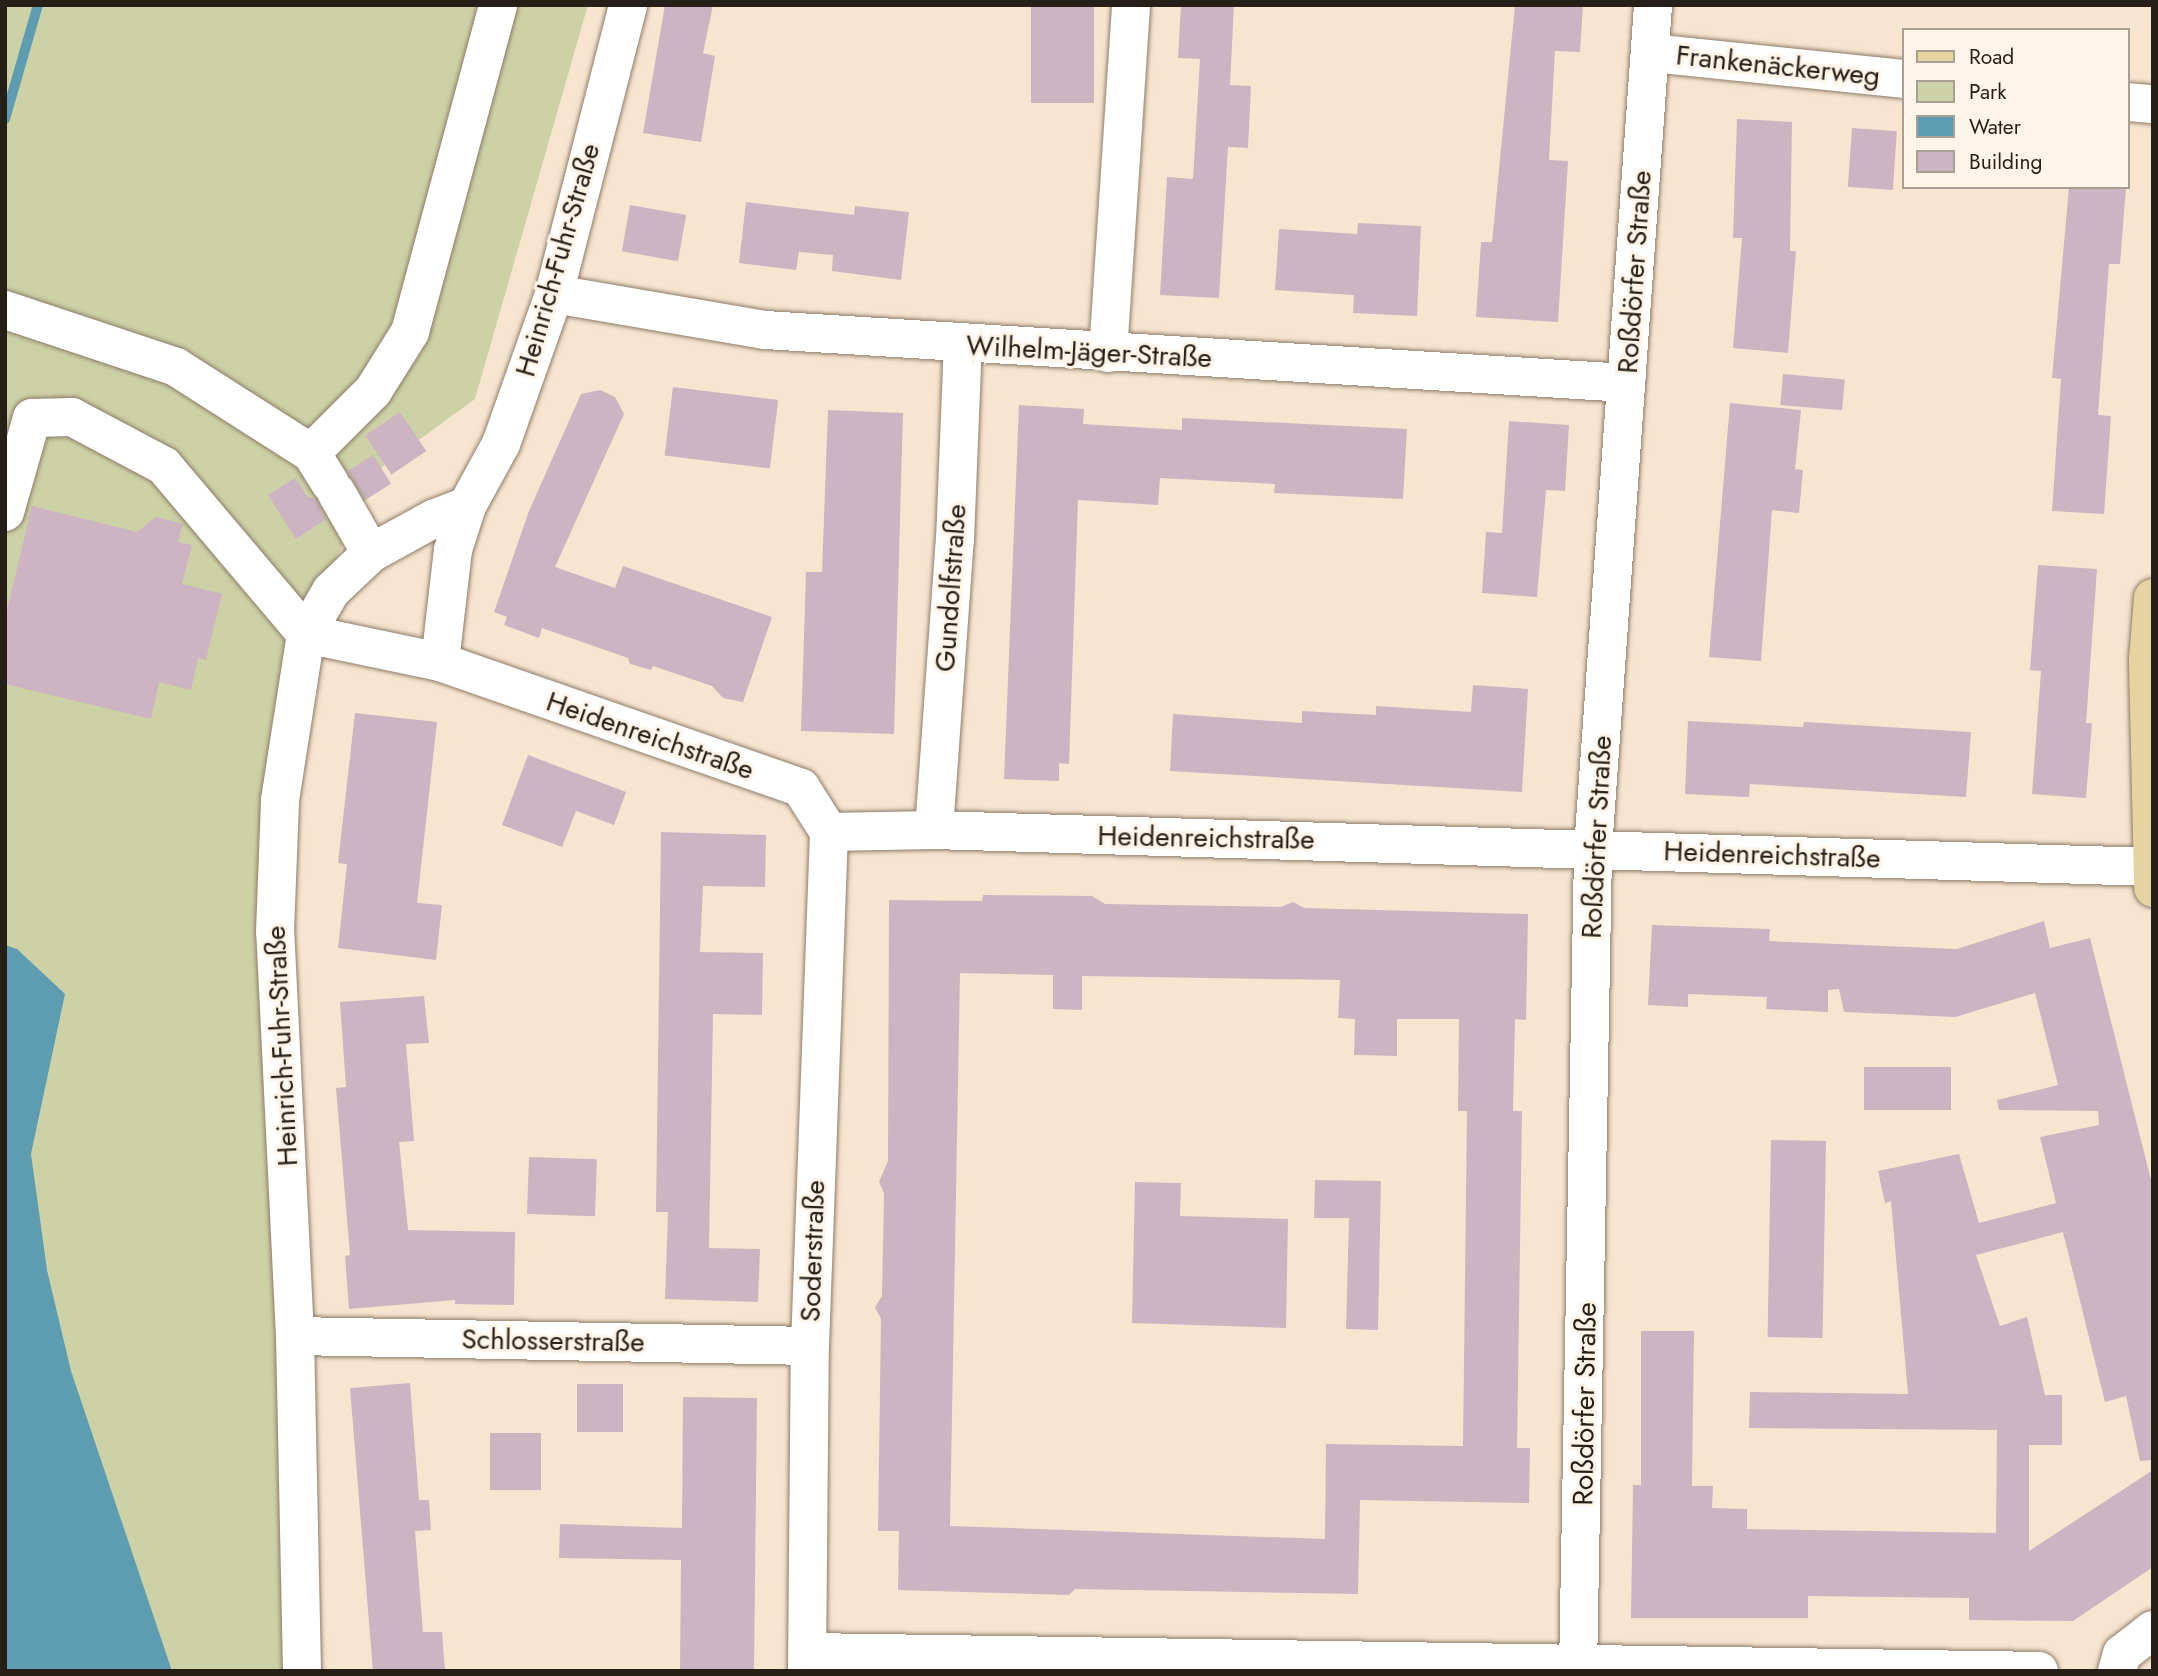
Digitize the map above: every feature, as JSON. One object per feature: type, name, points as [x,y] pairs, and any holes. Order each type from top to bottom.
[{"type":"main road","points":[[2152,874],[2148,660],[2153,598]]},
{"type":"street","points":[[326,476],[373,391],[410,332],[498,5]]},
{"type":"street","name":"Heinrich-Fuhr-Straße","points":[[440,662],[453,551],[467,506],[501,444],[554,294],[628,5]]},
{"type":"street","points":[[1108,353],[1131,5]]},
{"type":"street","name":"Roßdörfer Straße","points":[[1578,1666],[1593,849],[1652,53],[1653,5]]},
{"type":"street","name":"Frankenäckerweg","points":[[1652,53],[1902,79]]},
{"type":"street","points":[[2130,102],[2153,104]]},
{"type":"street","name":"Wilhelm-Jäger-Straße","points":[[554,294],[765,330],[1626,383]]},
{"type":"street","points":[[9,310],[176,367],[326,476],[371,553]]},
{"type":"street","name":"Gundolfstraße","points":[[934,830],[955,540],[963,344]]},
{"type":"street","points":[[5,512],[32,418],[72,418],[164,466],[306,634]]},
{"type":"street","name":"Heinrich-Fuhr-Straße","points":[[302,1671],[295,1336],[275,932],[280,800],[306,634],[331,591],[371,553],[433,519],[467,506]]},
{"type":"street","name":"Heidenreichstraße","points":[[306,634],[440,662],[801,788],[829,832],[934,830],[1593,849],[2152,874]]},
{"type":"street","name":"Soderstraße","points":[[808,1661],[810,1346],[829,832]]},
{"type":"street","name":"Schlosserstraße","points":[[295,1336],[810,1346]]},
{"type":"street","points":[[2117,1671],[2122,1654],[2153,1630]]},
{"type":"street","points":[[808,1661],[2039,1671]]},
{"type":"green space","points":[[5,5],[588,5],[475,399],[382,467],[295,640],[261,947],[294,1671],[5,1671]]},
{"type":"water","points":[[5,945],[17,949],[65,994],[31,1154],[47,1270],[71,1371],[172,1671],[5,1671]]},
{"type":"building","points":[[665,5],[713,5],[703,53],[715,56],[701,142],[643,133]]},
{"type":"building","points":[[1031,5],[1094,5],[1094,103],[1031,103]]},
{"type":"building","points":[[1181,5],[1234,5],[1230,85],[1251,86],[1248,148],[1228,147],[1219,298],[1160,295],[1167,177],[1193,179],[1200,59],[1178,58]]},
{"type":"building","points":[[1515,5],[1583,5],[1580,52],[1555,51],[1549,160],[1568,161],[1558,322],[1476,317],[1481,242],[1492,242]]},
{"type":"building","points":[[1737,119],[1792,122],[1790,251],[1796,251],[1788,353],[1733,348],[1742,238],[1733,238]]},
{"type":"building","points":[[1852,128],[1897,131],[1893,190],[1848,187]]},
{"type":"building","points":[[2069,189],[2126,189],[2120,264],[2109,264],[2098,415],[2111,416],[2104,514],[2052,511],[2061,379],[2052,378]]},
{"type":"building","points":[[746,202],[854,215],[855,206],[909,212],[901,280],[832,271],[833,255],[799,252],[796,270],[739,263]]},
{"type":"building","points":[[630,205],[686,215],[678,261],[622,251]]},
{"type":"building","points":[[1358,223],[1421,226],[1417,316],[1353,313],[1354,295],[1275,290],[1279,229],[1357,234]]},
{"type":"building","points":[[1783,374],[1845,379],[1842,410],[1780,405]]},
{"type":"building","points":[[673,387],[778,400],[770,468],[665,455]]},
{"type":"building","points":[[600,390],[615,397],[624,414],[555,567],[615,588],[623,566],[772,617],[743,702],[723,698],[712,686],[653,666],[651,670],[630,664],[628,658],[542,628],[539,638],[504,625],[507,617],[494,612],[529,511],[581,394]]},
{"type":"building","points":[[1730,403],[1801,410],[1795,469],[1803,470],[1799,513],[1772,510],[1761,661],[1709,657]]},
{"type":"building","points":[[1019,405],[1084,409],[1083,424],[1182,430],[1182,418],[1407,429],[1403,499],[1274,493],[1275,484],[1160,478],[1158,505],[1078,500],[1069,764],[1059,763],[1059,781],[1004,779]]},
{"type":"building","points":[[828,410],[903,413],[894,734],[801,731],[806,572],[822,572]]},
{"type":"building","points":[[400,412],[426,451],[391,474],[365,435]]},
{"type":"building","points":[[1509,421],[1569,425],[1565,491],[1546,490],[1537,597],[1482,593],[1486,532],[1502,533]]},
{"type":"building","points":[[373,455],[391,484],[366,500],[348,471]]},
{"type":"building","points":[[295,478],[308,497],[316,499],[326,519],[296,539],[268,495]]},
{"type":"building","points":[[32,506],[137,532],[156,517],[183,524],[178,542],[192,545],[182,584],[222,594],[206,660],[198,658],[191,690],[159,682],[151,719],[5,684],[5,618]]},
{"type":"building","points":[[2038,565],[2097,569],[2086,723],[2092,723],[2086,798],[2032,794],[2041,671],[2030,670]]},
{"type":"building","points":[[1473,685],[1528,689],[1522,792],[1170,771],[1173,714],[1302,723],[1302,711],[1376,715],[1376,706],[1471,712]]},
{"type":"building","points":[[355,713],[437,722],[417,903],[442,905],[436,960],[338,948],[347,864],[338,863]]},
{"type":"building","points":[[1688,721],[1803,727],[1804,722],[1971,732],[1966,797],[1750,784],[1749,797],[1685,794]]},
{"type":"building","points":[[528,755],[626,792],[614,825],[576,811],[562,847],[502,825]]},
{"type":"building","points":[[661,832],[766,835],[765,887],[703,886],[700,952],[763,953],[762,1015],[713,1014],[709,1248],[760,1249],[758,1302],[665,1299],[668,1212],[656,1212]]},
{"type":"building","points":[[983,895],[1092,896],[1105,904],[1281,907],[1293,902],[1304,908],[1528,914],[1526,1020],[1515,1019],[1513,1111],[1522,1111],[1517,1448],[1530,1448],[1529,1503],[1360,1500],[1358,1594],[1075,1589],[1069,1595],[898,1590],[899,1531],[878,1531],[881,1319],[875,1307],[882,1296],[884,1193],[879,1182],[888,1161],[889,900],[982,901]],"holes":[[[960,973],[1053,975],[1053,1009],[1082,1010],[1082,976],[1340,980],[1338,1018],[1355,1019],[1354,1055],[1397,1056],[1397,1019],[1459,1019],[1458,1111],[1467,1111],[1463,1446],[1326,1444],[1325,1539],[950,1526]]]},
{"type":"building","points":[[2044,921],[2050,948],[2090,938],[2153,1188],[2153,1460],[2140,1461],[2126,1396],[2105,1402],[2063,1232],[1976,1255],[2000,1326],[2027,1317],[2045,1395],[2062,1395],[2062,1445],[2029,1445],[2029,1551],[2153,1470],[2153,1567],[2073,1621],[1969,1620],[1969,1598],[1808,1596],[1808,1618],[1631,1618],[1633,1485],[1641,1485],[1641,1331],[1694,1331],[1692,1486],[1713,1486],[1712,1508],[1747,1509],[1747,1529],[1996,1533],[1997,1430],[1749,1428],[1750,1392],[1908,1394],[1891,1201],[1885,1203],[1878,1171],[1959,1154],[1979,1223],[2056,1203],[2040,1137],[2099,1125],[2098,1111],[1999,1110],[1997,1100],[2058,1085],[2035,993],[1955,1017],[1844,1012],[1839,989],[1828,990],[1828,1012],[1766,1009],[1767,997],[1688,994],[1688,1007],[1648,1005],[1652,925],[1770,929],[1769,941],[1957,949]]},
{"type":"building","points":[[424,996],[429,1043],[406,1044],[414,1141],[399,1142],[408,1230],[515,1232],[514,1305],[455,1304],[455,1300],[349,1309],[345,1256],[350,1255],[336,1088],[346,1087],[340,1002]]},
{"type":"building","points":[[1864,1067],[1951,1067],[1951,1110],[1864,1110]]},
{"type":"building","points":[[1771,1140],[1826,1141],[1823,1338],[1768,1337]]},
{"type":"building","points":[[529,1157],[597,1159],[595,1216],[527,1214]]},
{"type":"building","points":[[1315,1180],[1381,1181],[1378,1330],[1346,1329],[1349,1218],[1314,1218]]},
{"type":"building","points":[[1135,1182],[1181,1183],[1180,1216],[1288,1219],[1286,1328],[1132,1323]]},
{"type":"building","points":[[410,1383],[419,1500],[429,1500],[431,1530],[415,1531],[423,1632],[442,1632],[445,1671],[373,1671],[350,1388]]},
{"type":"building","points":[[577,1384],[623,1384],[623,1432],[577,1432]]},
{"type":"building","points":[[683,1397],[757,1398],[754,1671],[680,1671],[681,1560],[559,1558],[560,1524],[682,1528]]},
{"type":"building","points":[[490,1433],[541,1433],[541,1490],[490,1490]]},
{"type":"waterway","points":[[5,119],[38,5]]}]
